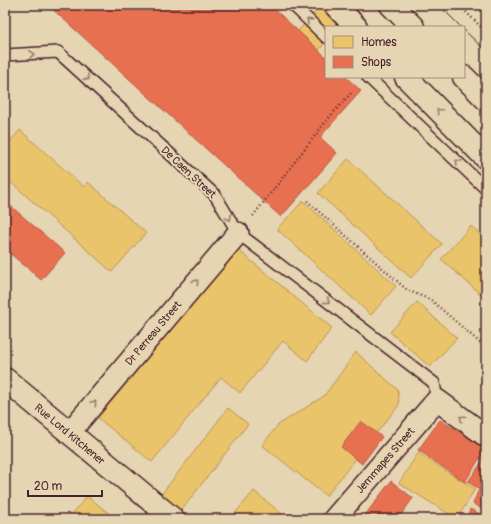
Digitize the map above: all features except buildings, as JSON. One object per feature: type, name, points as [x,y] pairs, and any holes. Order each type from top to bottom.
[{"type":"main road","points":[[335,5],[355,26]]},
{"type":"main road","points":[[390,5],[412,26]]},
{"type":"main road","points":[[407,78],[486,158]]},
{"type":"main road","points":[[465,78],[486,99]]},
{"type":"main road","name":"Rue Lord Kitchener","points":[[5,379],[173,519]]},
{"type":"street","name":"Dr Perreau Street","points":[[69,432],[238,233]]},
{"type":"street","points":[[435,392],[486,436]]},
{"type":"street","name":"Jemmapes Street","points":[[340,517],[435,392]]},
{"type":"lane","points":[[293,5],[325,36]]},
{"type":"lane","name":"De Caen Street","points":[[5,55],[58,52],[215,195],[238,233],[435,392]]},
{"type":"lane","points":[[369,78],[486,189]]},
{"type":"path","points":[[463,9],[486,32]]},
{"type":"path","points":[[238,233],[248,223],[327,120],[351,93]]},
{"type":"path","points":[[307,200],[407,290],[431,300],[486,348]]},
{"type":"tram line","points":[[439,5],[460,26]]},
{"type":"tram line","points":[[465,31],[486,51]]}]
